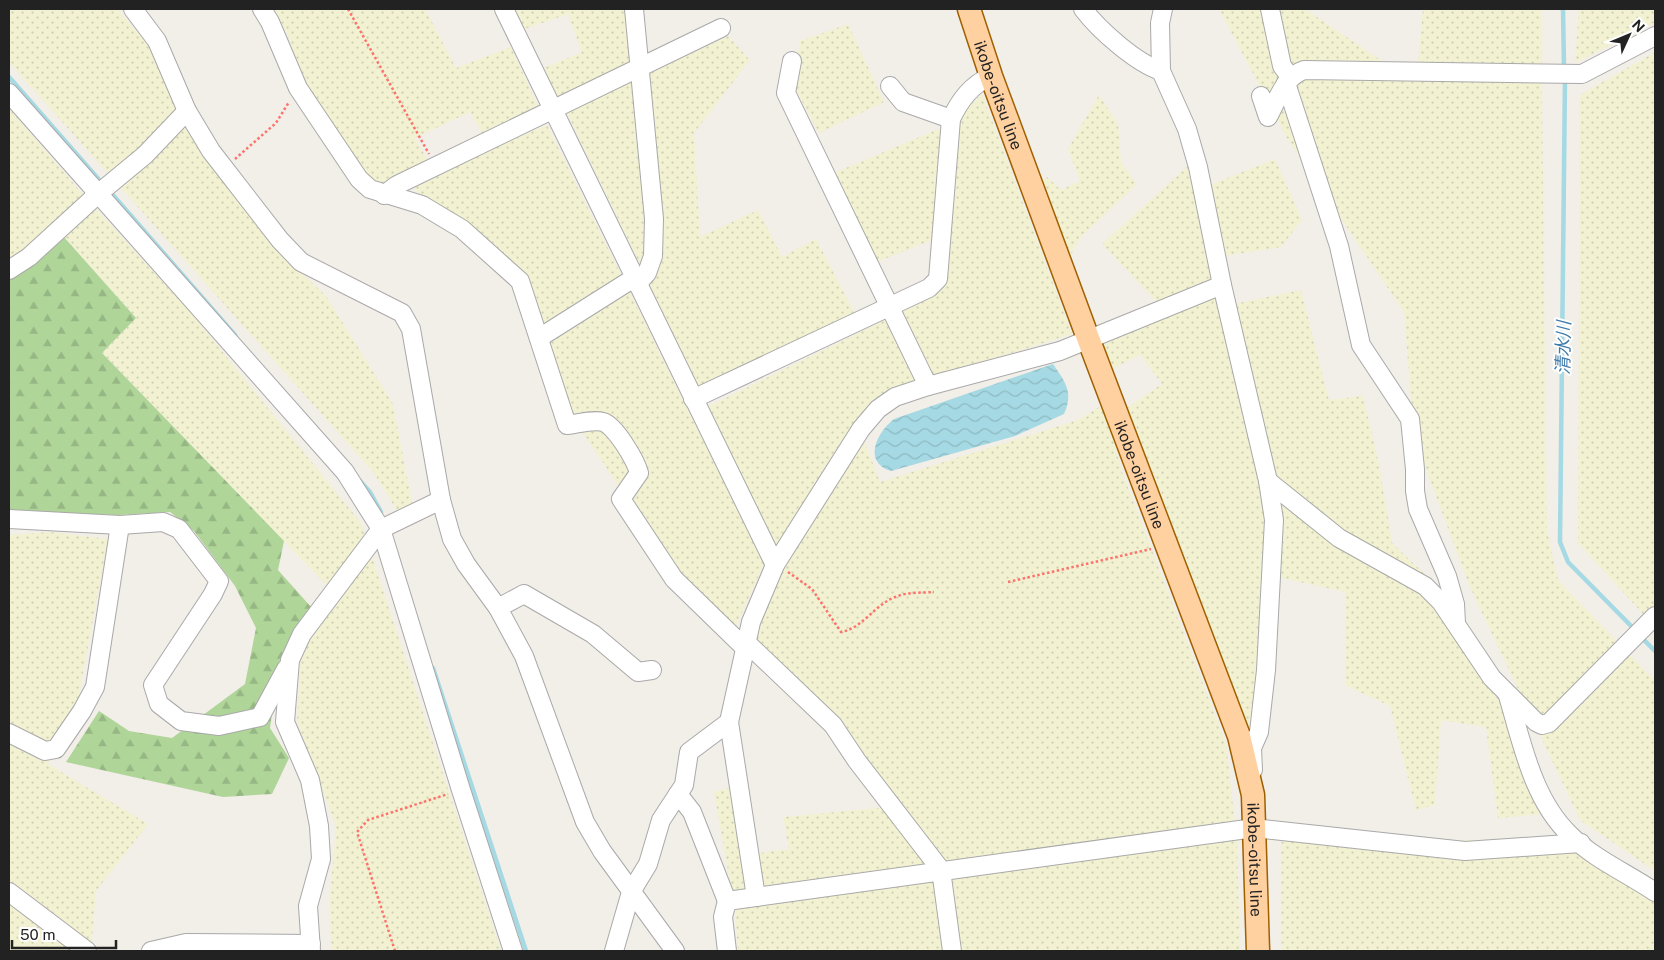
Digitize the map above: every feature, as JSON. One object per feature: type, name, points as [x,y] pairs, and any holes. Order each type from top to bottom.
[{"type":"main road","name":"ikobe-oitsu line","points":[[969,9],[991,76],[1088,338],[1239,736],[1253,795],[1258,951]]},
{"type":"street","points":[[133,9],[157,41],[187,111],[211,150],[280,240],[301,262],[402,313],[411,328],[419,365],[441,500],[452,539],[466,564],[498,608],[524,656],[585,822],[631,892],[675,951]]},
{"type":"street","points":[[262,9],[270,22],[298,88],[359,179],[370,189],[384,195],[402,197],[422,204],[462,229],[520,281],[540,338],[566,425],[601,421],[610,425],[637,462],[638,473],[621,499],[674,579],[833,725],[857,761],[941,870],[952,951]]},
{"type":"street","points":[[504,9],[775,565]]},
{"type":"street","points":[[540,338],[648,273],[653,256],[654,219],[634,9]]},
{"type":"street","points":[[1083,9],[1091,20],[1148,66],[1161,71]]},
{"type":"street","points":[[1163,9],[1160,23],[1161,71],[1187,129],[1198,167],[1222,285],[1268,481],[1274,520],[1266,670],[1258,732],[1252,748],[1253,795]]},
{"type":"street","points":[[1270,9],[1282,66],[1339,246],[1361,345],[1410,419],[1415,469],[1414,491],[1418,509],[1447,576],[1455,604],[1456,623]]},
{"type":"street","points":[[384,195],[397,185],[721,28]]},
{"type":"street","points":[[1260,96],[1268,117],[1288,80],[1294,73],[1304,70],[1582,74],[1655,36]]},
{"type":"street","points":[[792,61],[786,92],[888,307],[928,386]]},
{"type":"street","points":[[693,400],[929,288],[938,279],[951,119],[959,101],[979,81],[991,76]]},
{"type":"street","points":[[890,86],[903,102],[951,119]]},
{"type":"street","points":[[9,93],[345,472],[381,529],[461,790],[514,951]]},
{"type":"street","points":[[9,270],[29,257],[99,193],[145,155],[187,111]]},
{"type":"street","points":[[756,897],[729,722],[751,622],[775,565],[861,429],[878,409],[895,397],[928,386],[1060,351],[1222,285]]},
{"type":"street","points":[[1268,481],[1339,538],[1425,586],[1442,602],[1492,678],[1536,722],[1542,725],[1549,723],[1655,616]]},
{"type":"street","points":[[9,519],[120,525],[164,522],[179,529],[219,581],[213,594],[154,685],[159,704],[180,720],[219,726],[260,717],[302,634],[381,529],[441,500]]},
{"type":"street","points":[[9,733],[45,751],[56,749],[91,695],[95,687],[120,525]]},
{"type":"street","points":[[498,608],[524,594],[593,634],[638,672],[652,670]]},
{"type":"street","points":[[151,951],[186,942],[311,947],[308,906],[321,859],[319,826],[310,780],[285,722],[290,660]]},
{"type":"street","points":[[1507,694],[1533,774],[1551,814],[1570,835],[1600,858],[1655,892]]},
{"type":"street","points":[[614,951],[631,892],[648,864],[661,820],[684,785],[689,752],[729,722]]},
{"type":"street","points":[[678,794],[692,812],[727,901],[724,917],[727,951]]},
{"type":"street","points":[[727,901],[1254,828],[1464,851],[1581,843]]},
{"type":"street","points":[[9,892],[86,951]]},
{"type":"path","points":[[348,9],[436,166]]},
{"type":"path","points":[[224,168],[276,124],[298,88]]},
{"type":"path","points":[[1008,582],[1167,546]]},
{"type":"path","points":[[775,565],[812,589],[841,632],[852,630],[876,608],[898,596],[934,592]]},
{"type":"path","points":[[395,951],[357,832],[368,820],[461,790]]},
{"type":"green space","points":[[9,9],[117,9],[147,43],[194,142],[281,254],[326,296],[393,404],[412,503],[399,514],[374,473],[9,62]]},
{"type":"green space","points":[[271,9],[425,9],[456,68],[511,47],[539,109],[483,135],[470,112],[415,138],[428,161],[383,183],[364,175],[303,81],[287,33]]},
{"type":"green space","points":[[513,9],[627,9],[635,65],[559,101],[544,68],[582,52],[568,14],[522,30]]},
{"type":"green space","points":[[1219,9],[1305,9],[1416,84],[1423,9],[1541,9],[1547,530],[1558,580],[1655,681],[1655,871],[1580,820],[1469,585],[1414,437],[1404,312],[1287,138]]},
{"type":"green space","points":[[1579,9],[1655,9],[1655,22],[1575,63]]},
{"type":"green space","points":[[848,24],[884,102],[819,133],[793,85],[800,41]]},
{"type":"green space","points":[[728,36],[750,60],[694,133],[700,237],[758,210],[782,257],[816,239],[854,312],[699,392],[662,310],[567,113]]},
{"type":"green space","points":[[1655,52],[1655,627],[1578,543],[1580,95]]},
{"type":"green space","points":[[982,94],[1072,334],[892,391],[778,548],[707,407],[887,319],[942,288],[955,127],[961,115]]},
{"type":"green space","points":[[1099,95],[1118,124],[1121,162],[1137,184],[1081,237],[1065,265],[1036,185],[1047,177],[1061,190],[1080,181],[1068,149]]},
{"type":"green space","points":[[9,108],[85,197],[192,314],[361,523],[501,951],[331,951],[330,896],[336,826],[297,722],[301,654],[337,596],[102,353],[136,318],[54,225],[9,263]]},
{"type":"green space","points":[[547,125],[764,564],[735,628],[679,576],[571,415],[544,325],[523,275],[422,199],[412,184]]},
{"type":"green space","points":[[941,128],[932,240],[874,263],[829,175]]},
{"type":"green space","points":[[1275,159],[1302,220],[1281,247],[1223,256],[1234,304],[1301,290],[1329,400],[1363,396],[1379,464],[1392,543],[1454,602],[1557,813],[1498,818],[1486,727],[1441,720],[1435,805],[1416,810],[1390,706],[1345,685],[1345,592],[1265,574],[1249,755],[1125,409],[1162,384],[1140,355],[1110,370],[1101,345],[1169,315],[1102,244],[1189,165],[1195,191]]},
{"type":"green space","points":[[63,236],[136,318],[102,353],[284,541],[278,570],[311,607],[280,659],[270,728],[289,758],[272,794],[223,797],[66,762],[99,711],[129,731],[172,738],[245,684],[256,628],[235,586],[194,531],[170,512],[118,515],[9,512],[9,275],[27,270]]},
{"type":"green space","points":[[1104,404],[1122,472],[1226,744],[1237,842],[1240,951],[738,951],[735,910],[714,792],[733,787],[745,855],[789,849],[783,817],[899,806],[755,640],[780,573],[863,438],[880,482],[1078,420]]},
{"type":"green space","points":[[50,532],[108,539],[78,700],[48,764],[148,824],[96,891],[91,951],[9,951],[9,535]]},
{"type":"green space","points":[[1567,839],[1655,898],[1655,951],[1281,951],[1281,842]]},
{"type":"water","points":[[1053,364],[1067,388],[1068,399],[1064,414],[1015,436],[891,471],[882,467],[877,461],[875,447],[878,439],[882,431],[894,419]]},
{"type":"waterway","name":"清水川","points":[[1563,9],[1564,69]]},
{"type":"waterway","points":[[9,77],[101,182]]},
{"type":"waterway","name":"清水川","points":[[1565,77],[1560,542],[1568,562],[1635,630]]},
{"type":"waterway","points":[[112,194],[235,335]]},
{"type":"waterway","points":[[360,481],[370,492],[381,512]]},
{"type":"waterway","name":"清水川","points":[[1640,636],[1655,651]]},
{"type":"waterway","points":[[433,668],[526,951]]}]
